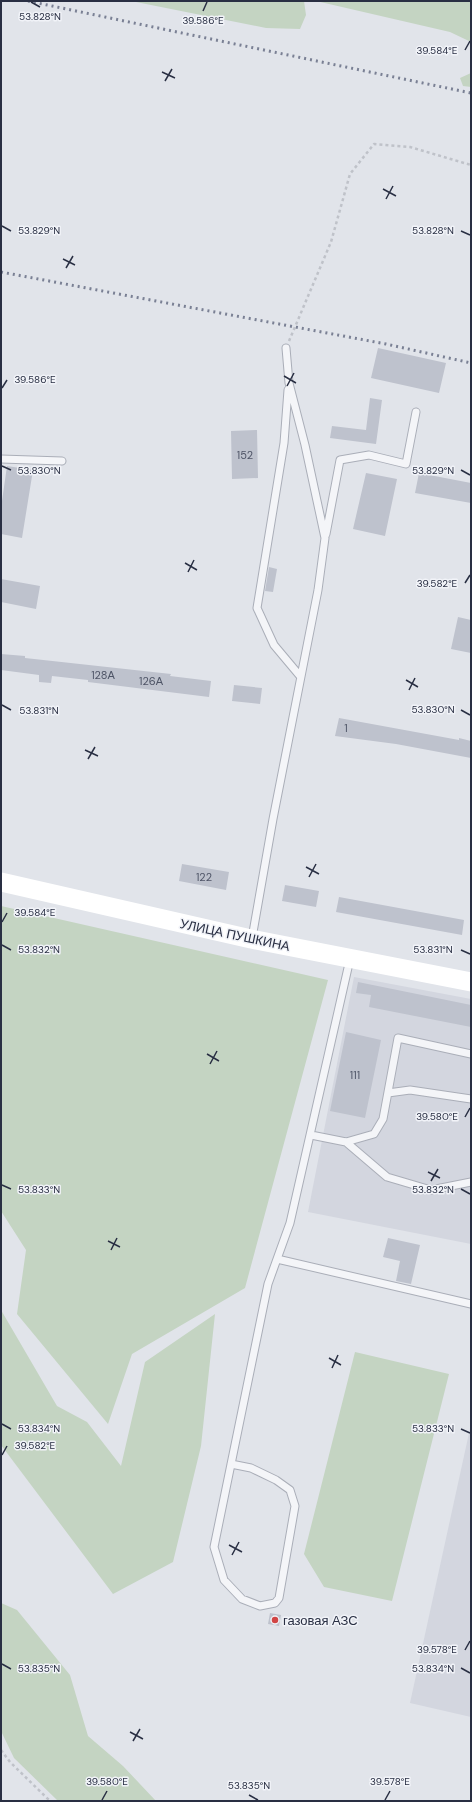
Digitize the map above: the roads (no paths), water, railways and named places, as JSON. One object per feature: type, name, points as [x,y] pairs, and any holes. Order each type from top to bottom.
[{"type":"main road","name":"УЛИЦА ПУШКИНА","points":[[1,882],[252,939],[471,982]]},
{"type":"lane","points":[[286,348],[289,383],[305,445],[325,538]]},
{"type":"lane","points":[[289,383],[284,443],[257,608],[274,645],[300,676]]},
{"type":"lane","points":[[252,939],[300,676],[318,590],[325,538],[340,460],[369,455],[406,464],[416,412]]},
{"type":"lane","points":[[1,459],[62,461]]},
{"type":"lane","points":[[230,1464],[251,1468],[276,1480],[290,1490],[295,1506],[278,1598],[275,1603],[260,1606],[242,1599],[224,1580],[214,1547],[230,1464],[268,1284],[290,1222],[350,959]]},
{"type":"lane","points":[[346,1142],[374,1134],[383,1119],[398,1038],[471,1054]]},
{"type":"lane","points":[[388,1093],[410,1090],[471,1098]]},
{"type":"lane","points":[[311,1134],[346,1142],[387,1178],[431,1190],[471,1182]]},
{"type":"lane","points":[[276,1259],[471,1304]]},
{"type":"railway","points":[[28,1],[471,93]]},
{"type":"railway","points":[[1,272],[386,344],[471,363]]},
{"type":"place","name":"газовая АЗС","points":[[275,1620]]}]
